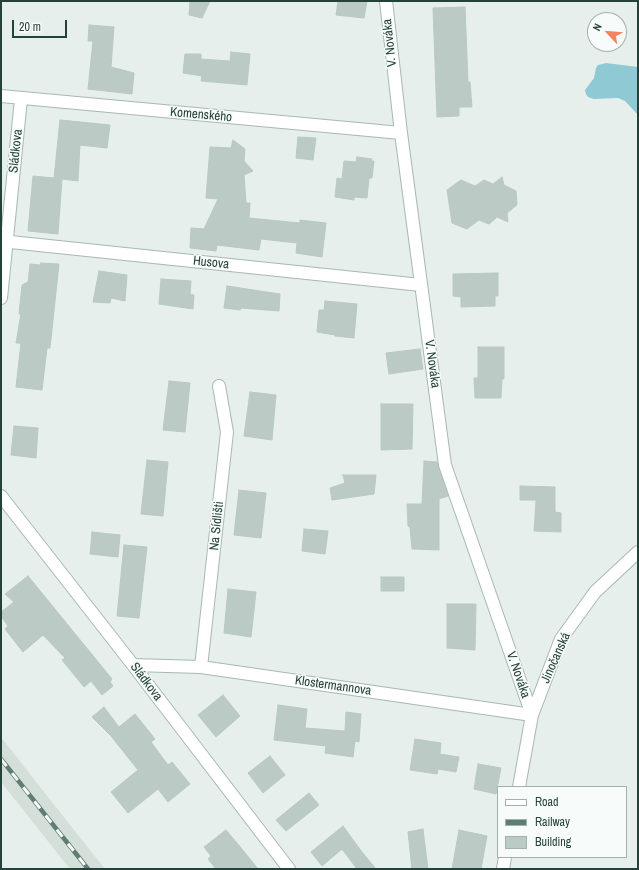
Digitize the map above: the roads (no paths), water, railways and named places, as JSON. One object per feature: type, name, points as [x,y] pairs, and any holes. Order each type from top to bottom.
[{"type":"street","name":"V. Nováka","points":[[386,1],[401,134],[445,465],[532,715]]},
{"type":"street","name":"Komenského","points":[[1,96],[401,134]]},
{"type":"street","name":"Sládkova","points":[[1,298],[4,242],[21,99]]},
{"type":"street","name":"Husova","points":[[4,242],[421,285]]},
{"type":"street","name":"Na Sídlišti","points":[[201,667],[227,432],[219,386]]},
{"type":"street","name":"Sládkova","points":[[1,496],[134,665],[289,869]]},
{"type":"street","name":"Jinočanská","points":[[519,786],[532,715],[561,639],[595,592],[638,552]]},
{"type":"street","name":"Klostermannova","points":[[134,665],[201,667],[532,715]]},
{"type":"street","points":[[503,869],[506,858]]},
{"type":"water","points":[[606,63],[638,67],[638,115],[625,101],[618,98],[594,99],[588,97],[586,94],[585,90],[594,78],[596,68],[598,65]]},
{"type":"railway","points":[[1,759],[88,869]]}]
